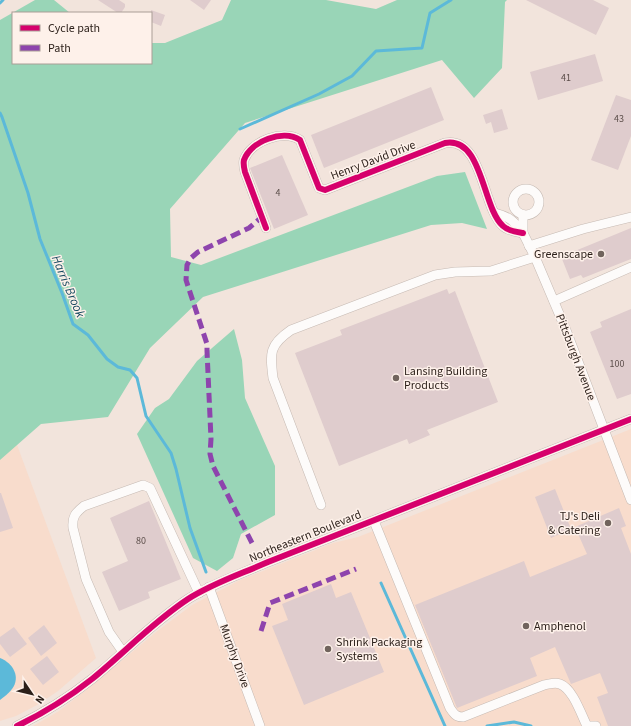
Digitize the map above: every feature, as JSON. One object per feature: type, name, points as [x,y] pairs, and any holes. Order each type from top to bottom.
[{"type":"street","name":"Henry David Drive","points":[[266,228],[245,172],[243,165],[244,159],[249,152],[265,140],[277,136],[294,136],[300,140],[319,188],[325,190],[445,143],[451,142],[458,144],[465,148],[474,160],[495,213],[502,226],[507,229],[523,233]]},
{"type":"street","name":"Pittsburgh Avenue","points":[[523,215],[523,233],[554,301],[631,500]]},
{"type":"street","points":[[530,246],[582,229],[631,217]]},
{"type":"street","points":[[321,505],[273,378],[271,360],[274,347],[279,338],[291,330],[435,275],[455,272],[491,271],[535,257]]},
{"type":"street","points":[[554,301],[631,267]]},
{"type":"street","name":"Northeastern Boulevard","points":[[17,726],[36,717],[64,700],[93,679],[172,610],[209,587],[631,419]]},
{"type":"street","points":[[123,652],[109,632],[86,579],[72,520],[76,513],[84,506],[143,485],[150,488],[199,593]]},
{"type":"street","points":[[374,521],[450,708],[454,714],[458,717],[463,716],[544,685],[553,683],[560,684],[570,692],[586,726]]},
{"type":"street","name":"Murphy Drive","points":[[209,587],[260,726]]},
{"type":"street","points":[[591,726],[596,726]]},
{"type":"shaded area","points":[[631,429],[631,726],[33,726],[59,711],[156,632],[192,605],[238,581],[333,543],[358,537]]},
{"type":"shaded area","points":[[13,434],[96,658],[58,691],[37,705],[16,716],[0,721],[0,445]]},
{"type":"green space","points":[[35,0],[54,0],[69,12],[14,12]]},
{"type":"green space","points":[[231,0],[326,0],[376,9],[397,0],[507,0],[505,2],[502,68],[474,98],[442,60],[245,123],[170,209],[171,257],[201,265],[437,176],[465,172],[487,229],[462,223],[431,225],[203,297],[150,348],[108,417],[41,424],[0,460],[0,20],[12,13],[12,64],[152,64],[152,43],[165,43],[222,20]]},
{"type":"green space","points":[[234,329],[242,360],[245,398],[275,466],[275,515],[241,534],[233,558],[217,571],[193,558],[137,434],[155,408],[169,399],[197,361]]},
{"type":"water","points":[[0,658],[9,663],[12,667],[16,675],[16,680],[12,689],[0,700]]},
{"type":"building","points":[[98,0],[119,0],[125,4],[122,12],[116,12]]},
{"type":"building","points":[[190,0],[211,0],[204,10]]},
{"type":"building","points":[[526,0],[593,0],[609,8],[596,35]]},
{"type":"building","points":[[151,10],[165,15],[161,26],[152,22]]},
{"type":"building","points":[[595,54],[603,81],[538,100],[530,72]]},
{"type":"building","points":[[431,87],[444,120],[324,168],[311,135]]},
{"type":"building","points":[[616,95],[631,100],[631,136],[618,170],[591,160]]},
{"type":"building","points":[[502,109],[508,129],[494,133],[491,122],[486,124],[483,115]]},
{"type":"building","points":[[282,155],[308,215],[274,229],[250,168]]},
{"type":"building","name":"Greenscape","points":[[631,228],[631,259],[583,278],[581,275],[570,279],[562,259],[571,256],[570,253]]},
{"type":"building","name":"Lansing Building Products","points":[[447,289],[449,294],[455,291],[498,402],[427,430],[430,435],[409,444],[407,439],[339,466],[295,353],[342,335],[340,330]]},
{"type":"building","points":[[631,309],[631,394],[617,399],[590,332],[602,327],[600,322]]},
{"type":"building","points":[[555,489],[571,529],[551,538],[535,497]]},
{"type":"building","points":[[0,493],[13,528],[0,532]]},
{"type":"building","points":[[149,501],[181,579],[148,592],[150,598],[119,611],[102,572],[128,561],[110,518]]},
{"type":"building","name":"Amphenol","points":[[619,508],[626,526],[621,528],[631,554],[631,726],[608,726],[597,697],[608,693],[600,673],[571,684],[555,647],[530,658],[537,676],[457,708],[415,605],[524,561],[530,577],[587,554],[575,527]]},
{"type":"building","name":"Shrink Packaging Systems","points":[[331,584],[336,598],[351,592],[384,672],[304,705],[272,626],[288,620],[282,604]]},
{"type":"building","points":[[44,625],[57,643],[41,656],[28,638]]},
{"type":"building","points":[[14,627],[27,644],[10,657],[0,644],[0,637]]},
{"type":"building","points":[[47,656],[59,672],[43,685],[30,669]]},
{"type":"waterway","name":"Harris Brook","points":[[0,3],[3,0]]},
{"type":"waterway","points":[[240,129],[319,94],[352,76],[376,51],[422,48],[430,13],[451,0]]},
{"type":"waterway","name":"Harris Brook","points":[[0,113],[28,193],[40,239],[73,324],[88,335],[107,359],[118,367],[130,370],[137,378],[146,416],[171,453],[190,528],[206,572]]},
{"type":"waterway","points":[[381,583],[445,726]]},
{"type":"waterway","points":[[487,726],[514,722],[531,726]]},
{"type":"marked path","points":[[252,543],[213,466],[210,454],[211,439],[207,344],[186,280],[187,265],[191,258],[198,252],[249,228],[262,217]]},
{"type":"marked path","points":[[261,631],[270,603],[356,569]]},
{"type":"cycle path","points":[[266,228],[245,172],[244,160],[253,147],[260,142],[277,136],[285,136],[300,140],[319,188],[325,190],[445,143],[458,144],[467,150],[475,161],[496,217],[505,228],[523,233]]},
{"type":"cycle path","points":[[17,726],[37,716],[74,693],[175,608],[207,588],[268,562],[631,419]]},
{"type":"place","name":"Greenscape","points":[[601,254]]},
{"type":"place","name":"Lansing Building Products","points":[[396,378]]},
{"type":"place","name":"TJ's Deli & Catering","points":[[608,523]]},
{"type":"place","name":"Amphenol","points":[[526,626]]},
{"type":"place","name":"Shrink Packaging Systems","points":[[328,649]]}]
